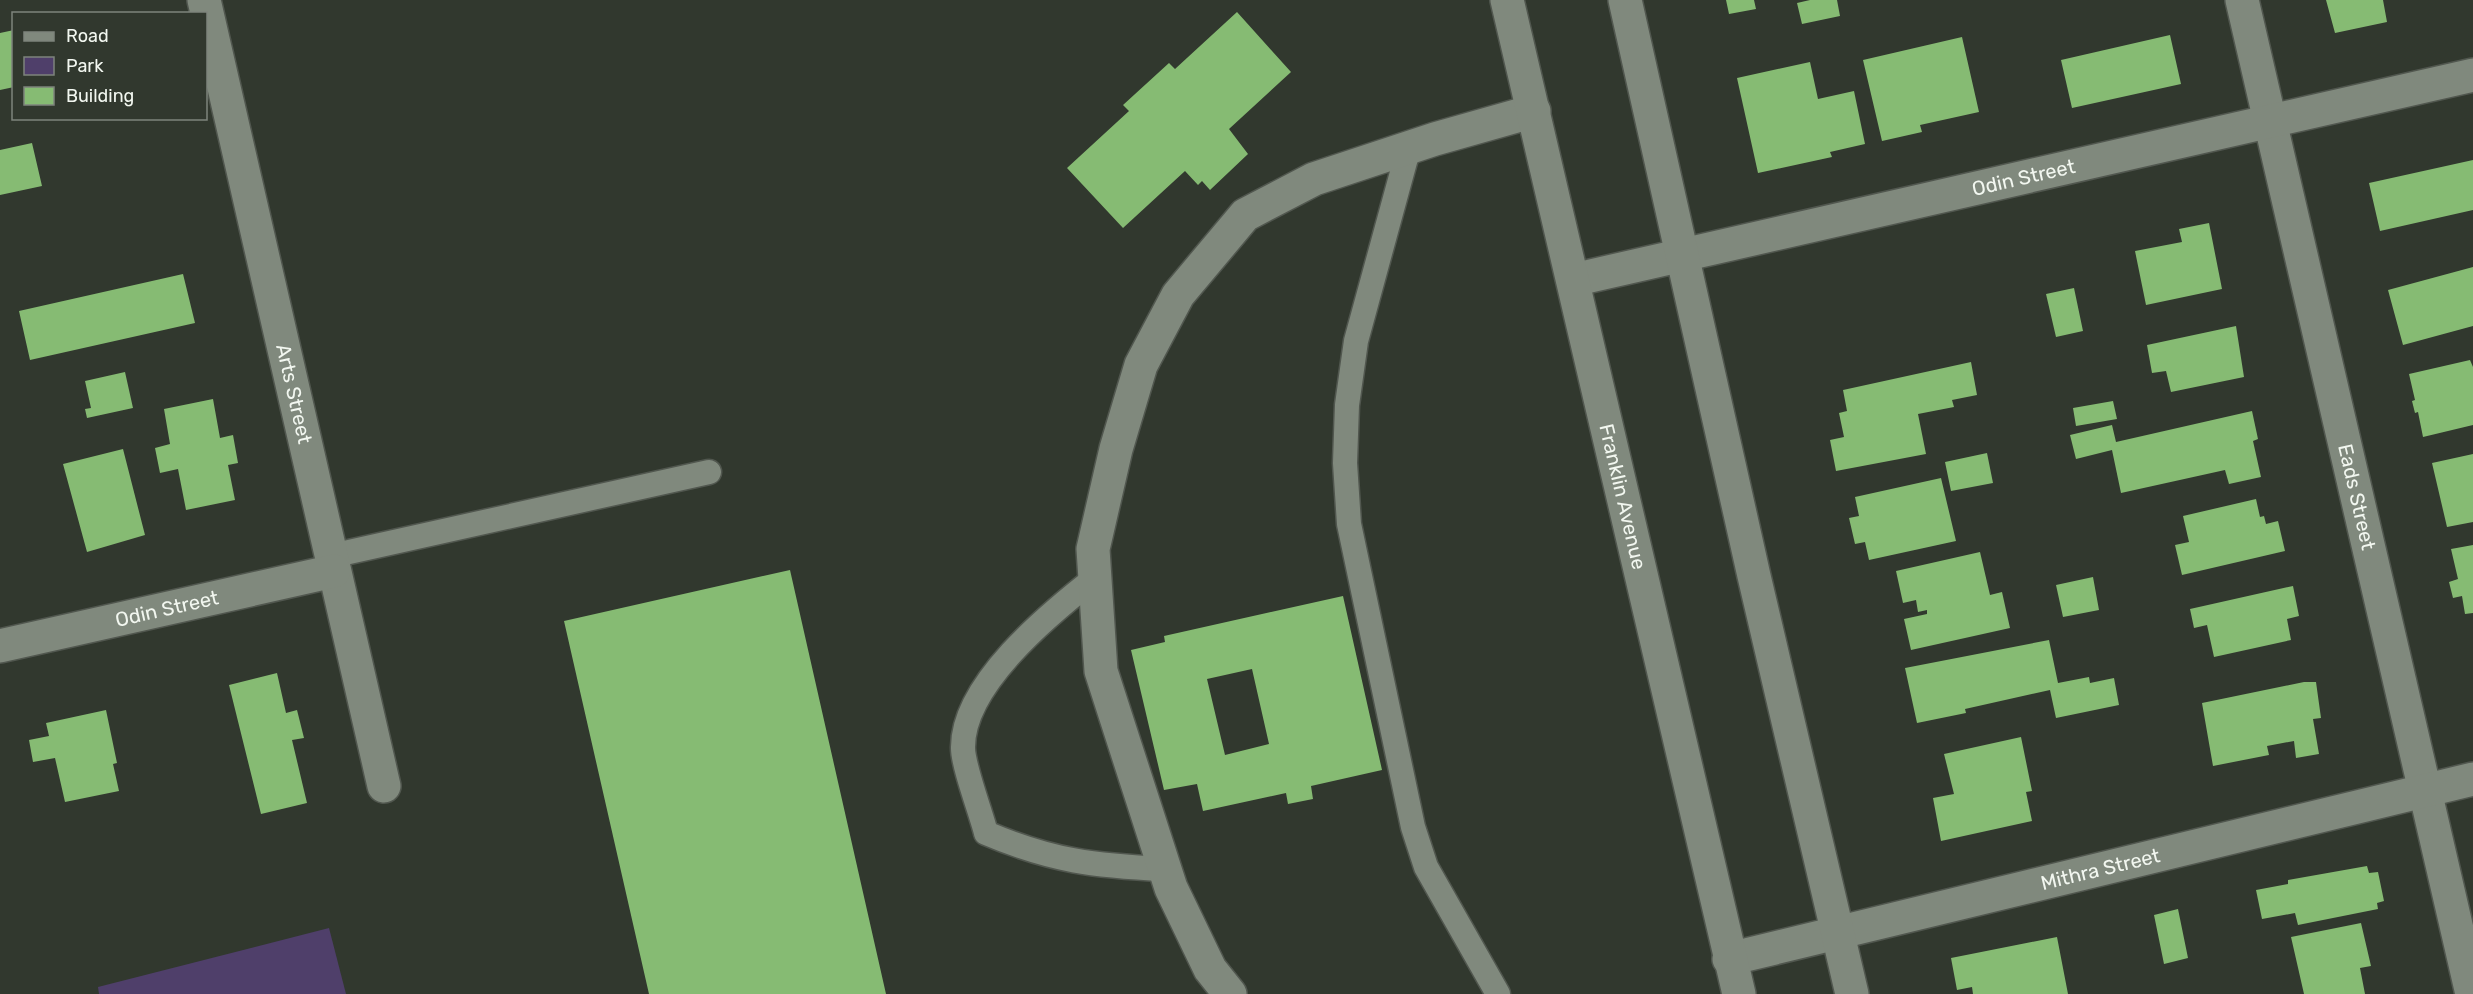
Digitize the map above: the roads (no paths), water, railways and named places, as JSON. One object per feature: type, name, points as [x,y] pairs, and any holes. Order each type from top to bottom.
[{"type":"street","name":"Franklin Avenue","points":[[1508,0],[1729,959],[1739,994]]},
{"type":"street","points":[[1625,0],[1851,994]]},
{"type":"street","name":"Eads Street","points":[[2242,0],[2472,994]]},
{"type":"street","name":"Arts Street","points":[[207,13],[384,786]]},
{"type":"street","name":"Odin Street","points":[[1573,280],[2473,75]]},
{"type":"street","points":[[1230,994],[1210,969],[1165,869],[1101,671],[1093,549],[1116,449],[1141,365],[1178,294],[1245,215],[1314,179],[1409,147],[1534,111]]},
{"type":"street","name":"Odin Street","points":[[0,646],[332,563]]},
{"type":"street","name":"Mithra Street","points":[[1729,959],[2473,779]]},
{"type":"lane","points":[[1409,147],[1377,272],[1356,340],[1346,429],[1345,463],[1349,524],[1413,827],[1426,867],[1498,994]]},
{"type":"lane","points":[[332,563],[709,472]]},
{"type":"lane","points":[[1095,578],[1046,618],[981,692],[967,728],[963,749],[986,833],[1053,858],[1097,867],[1165,869]]}]
